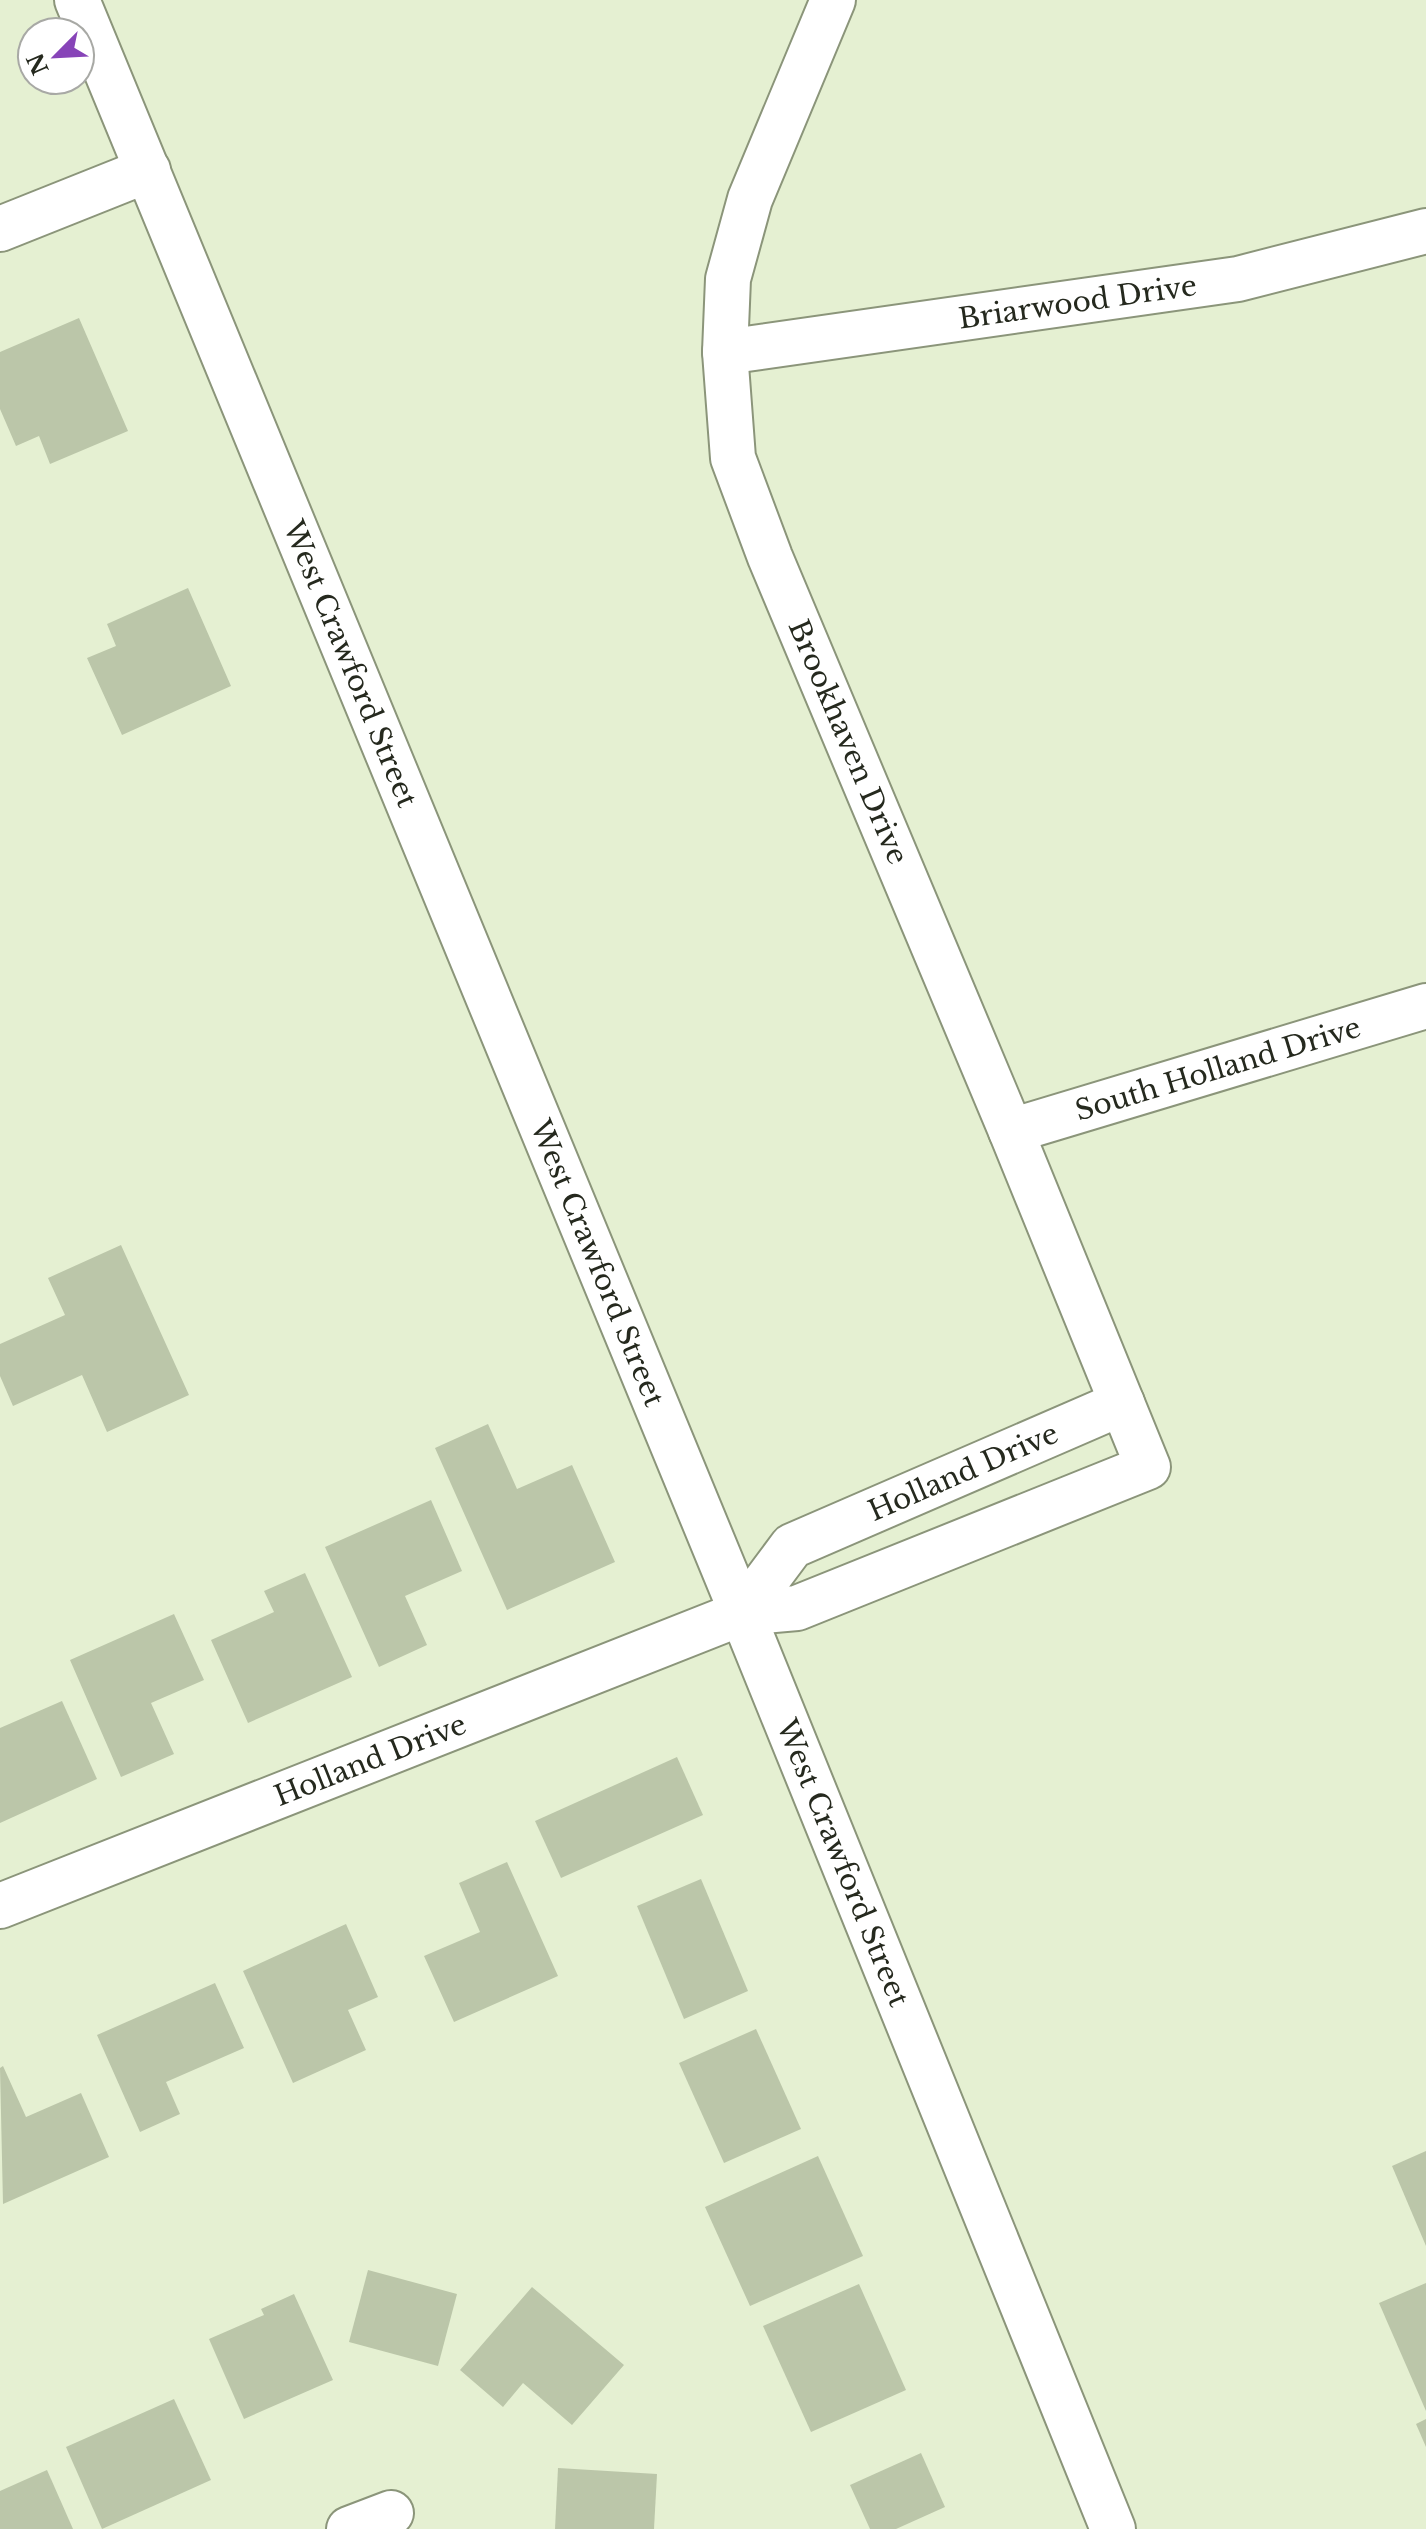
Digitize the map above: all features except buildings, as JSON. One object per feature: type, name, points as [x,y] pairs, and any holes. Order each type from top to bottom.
[{"type":"street","name":"West Crawford Street","points":[[77,0],[742,1613],[1113,2529]]},
{"type":"street","name":"Brookhaven Drive","points":[[833,0],[750,199],[728,279],[725,352],[733,458],[770,557],[1148,1467]]},
{"type":"street","points":[[0,229],[148,170]]},
{"type":"street","name":"Briarwood Drive","points":[[725,352],[1238,279],[1426,231]]},
{"type":"street","name":"South Holland Drive","points":[[1011,1131],[1426,1006]]},
{"type":"street","name":"Holland Drive","points":[[742,1613],[792,1546],[1122,1403]]},
{"type":"street","name":"Holland Drive","points":[[0,1906],[742,1613],[797,1608],[1148,1467]]},
{"type":"street","points":[[349,2529],[391,2513]]}]
